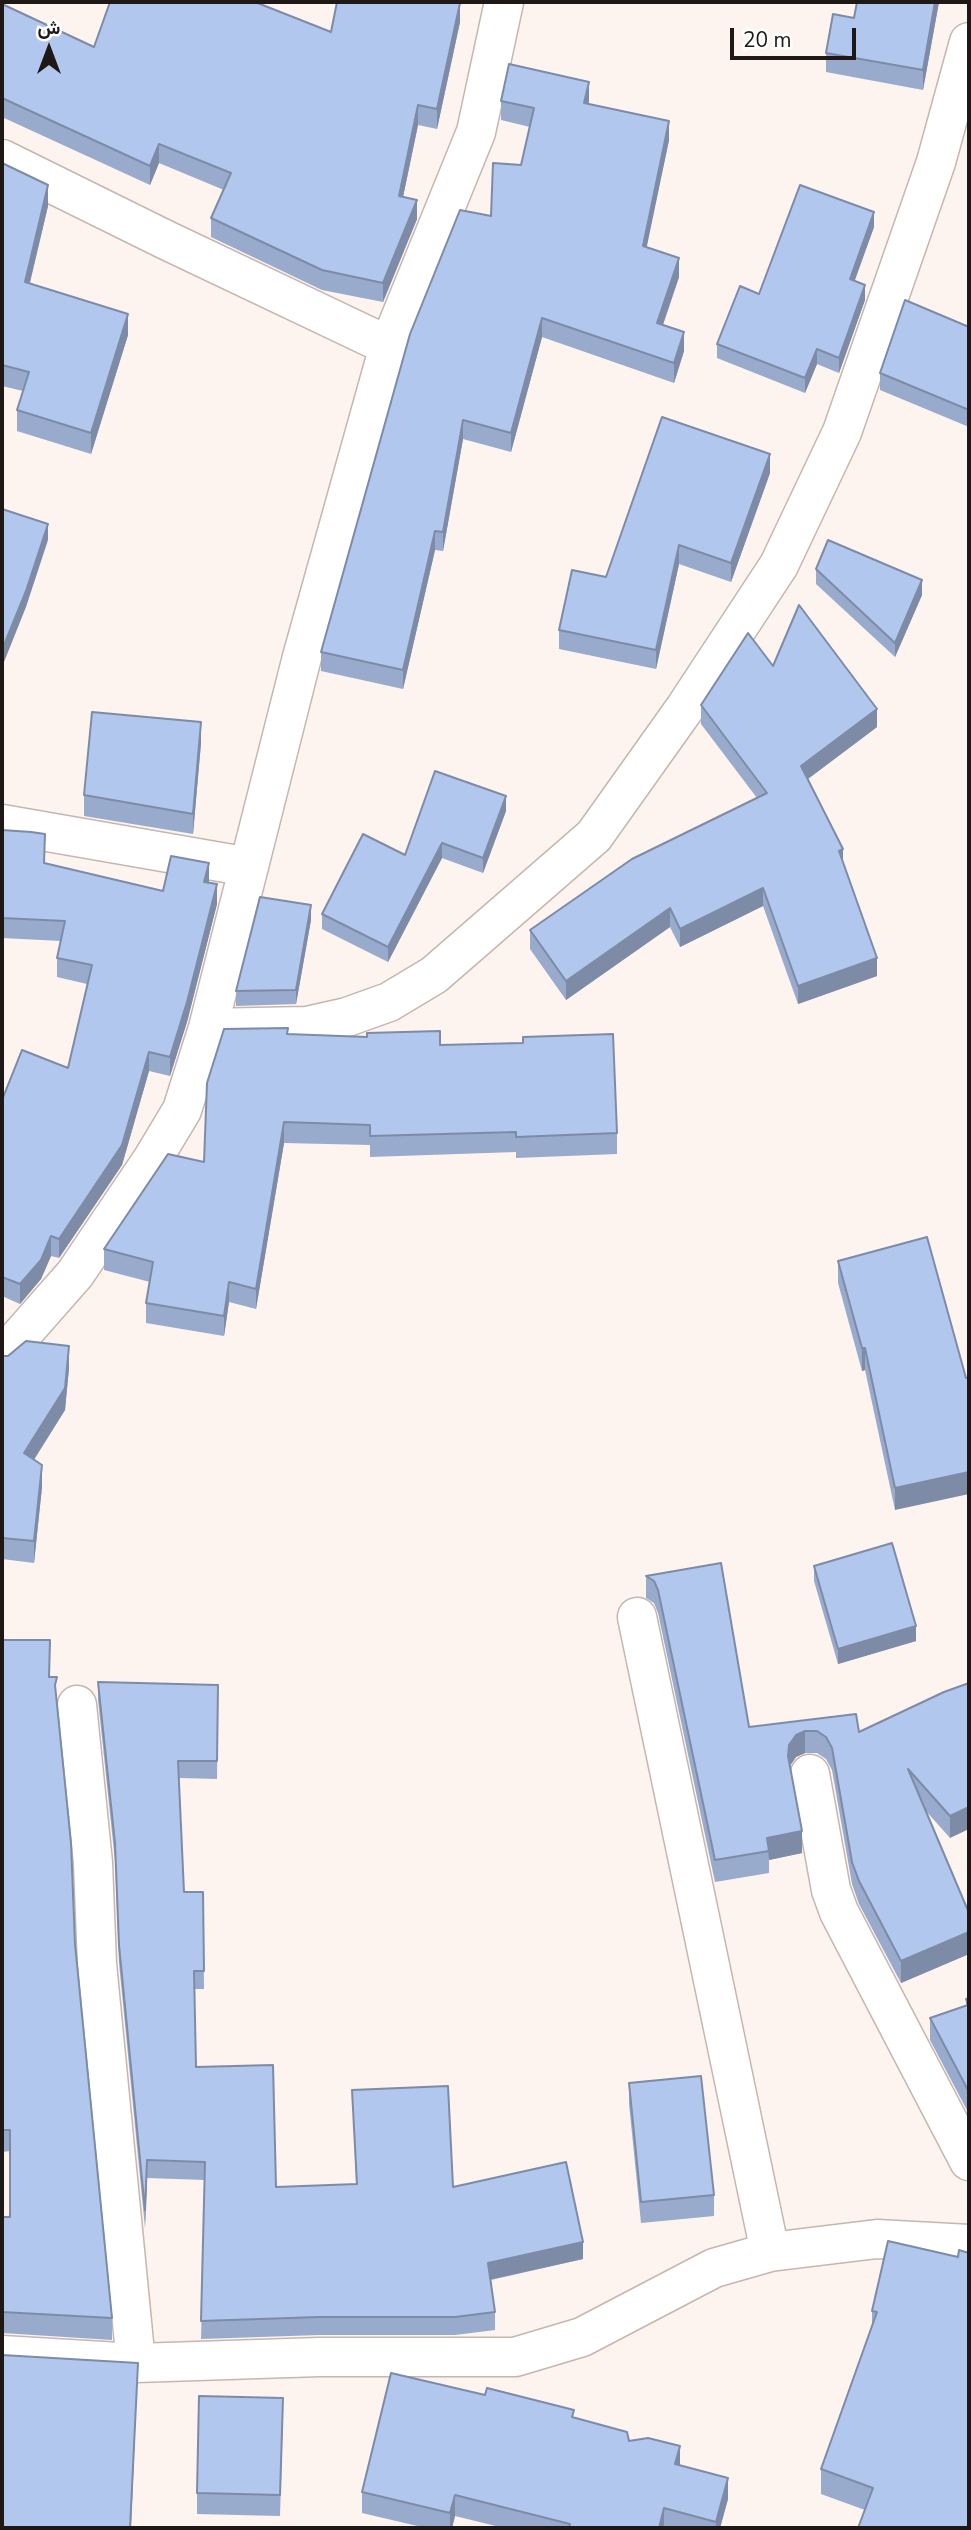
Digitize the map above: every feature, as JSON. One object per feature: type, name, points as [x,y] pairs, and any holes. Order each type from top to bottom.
[{"type":"street","points":[[2,1357],[75,1274],[152,1160],[182,1110],[208,1028],[302,657],[389,346],[476,132],[504,2]]},
{"type":"street","points":[[208,1028],[307,1026],[347,1017],[389,1002],[434,975],[594,836],[685,708],[779,565],[842,432],[936,162],[969,42]]},
{"type":"street","points":[[2,159],[389,346]]},
{"type":"street","points":[[2,824],[249,867]]},
{"type":"street","points":[[637,1617],[770,2252]]},
{"type":"street","points":[[78,1705],[93,1863],[97,1964],[136,2363]]},
{"type":"street","points":[[810,1774],[831,1890],[839,1912],[969,2161]]},
{"type":"street","points":[[2,2355],[136,2363],[320,2357],[515,2357],[582,2337],[714,2268],[770,2252],[877,2239],[969,2244]]},
{"type":"building","points":[[110,2],[255,2],[331,32],[337,2],[460,3],[437,109],[418,105],[399,196],[417,200],[383,283],[322,270],[211,218],[231,173],[159,144],[150,166],[2,98],[2,4],[94,47]]},
{"type":"building","points":[[857,2],[935,2],[923,70],[826,53],[833,14],[854,18]]},
{"type":"building","points":[[509,64],[589,82],[584,103],[669,121],[643,246],[679,258],[657,323],[684,332],[674,363],[542,318],[511,433],[463,420],[443,532],[435,531],[403,670],[321,652],[410,334],[460,210],[491,216],[493,163],[521,165],[534,108],[501,101]]},
{"type":"building","points":[[2,163],[48,185],[25,282],[128,314],[91,433],[17,410],[29,372],[2,365]]},
{"type":"building","points":[[800,185],[874,212],[850,279],[865,285],[839,358],[817,349],[805,378],[717,344],[740,286],[759,294]]},
{"type":"building","points":[[905,300],[969,327],[969,410],[880,373]]},
{"type":"building","points":[[662,417],[770,454],[731,563],[679,545],[656,650],[559,630],[572,570],[606,577]]},
{"type":"building","points":[[2,509],[48,524],[26,591],[2,650]]},
{"type":"building","points":[[828,540],[922,580],[895,643],[816,569]]},
{"type":"building","points":[[799,605],[877,709],[801,766],[843,849],[839,851],[877,958],[798,986],[763,888],[680,929],[670,908],[566,981],[530,930],[632,859],[767,793],[701,705],[748,633],[773,666]]},
{"type":"building","points":[[92,712],[201,722],[193,814],[84,795]]},
{"type":"building","points":[[435,771],[506,796],[483,858],[442,843],[388,947],[322,914],[363,834],[405,855]]},
{"type":"building","points":[[2,830],[45,834],[44,863],[163,891],[171,856],[209,863],[204,882],[217,884],[170,1057],[149,1052],[122,1145],[59,1239],[51,1236],[41,1260],[20,1284],[2,1277],[2,1100],[22,1050],[68,1068],[92,965],[57,958],[65,921],[2,918]]},
{"type":"building","points":[[260,897],[311,905],[296,990],[236,991]]},
{"type":"building","points":[[288,1028],[287,1034],[367,1037],[367,1033],[440,1031],[440,1045],[523,1043],[523,1037],[613,1034],[617,1133],[516,1137],[516,1132],[370,1136],[370,1125],[284,1122],[256,1289],[229,1282],[224,1316],[146,1303],[153,1262],[104,1249],[168,1154],[204,1162],[207,1083],[224,1029]]},
{"type":"building","points":[[927,1237],[966,1378],[969,1378],[969,1472],[895,1488],[865,1348],[862,1348],[838,1261]]},
{"type":"building","points":[[26,1341],[69,1346],[65,1388],[24,1453],[42,1465],[34,1541],[2,1538],[2,1356],[8,1356]]},
{"type":"building","points":[[892,1543],[916,1626],[838,1649],[814,1566]]},
{"type":"building","points":[[721,1563],[749,1727],[856,1714],[859,1732],[969,1683],[969,1807],[950,1816],[908,1769],[969,1913],[969,1932],[901,1961],[859,1881],[852,1862],[832,1748],[826,1737],[817,1731],[805,1731],[796,1735],[789,1745],[788,1756],[802,1831],[767,1838],[769,1851],[715,1860],[658,1590],[654,1581],[646,1576]]},
{"type":"building","points":[[2,1640],[50,1640],[49,1677],[57,1677],[55,1685],[71,1843],[75,1944],[112,2318],[2,2312],[2,2217],[10,2217],[10,2130],[2,2130]]},
{"type":"building","points":[[98,1682],[218,1685],[217,1761],[178,1761],[184,1892],[203,1892],[204,1971],[194,1971],[196,2067],[273,2065],[276,2187],[357,2184],[352,2090],[448,2086],[453,2187],[566,2162],[583,2242],[488,2263],[495,2312],[455,2317],[319,2317],[201,2321],[205,2162],[147,2160],[145,2210],[119,1945],[115,1843]]},
{"type":"building","points":[[969,1998],[969,2092],[930,2018],[968,2005],[966,1999]]},
{"type":"building","points":[[701,2076],[714,2195],[641,2202],[629,2083]]},
{"type":"building","points":[[888,2241],[958,2257],[959,2250],[969,2253],[969,2528],[858,2528],[873,2488],[821,2469],[877,2312],[872,2311]]},
{"type":"building","points":[[2,2355],[138,2363],[130,2528],[2,2528]]},
{"type":"building","points":[[391,2373],[485,2395],[487,2388],[574,2410],[572,2417],[627,2432],[629,2441],[648,2438],[680,2446],[675,2464],[728,2478],[716,2522],[664,2508],[659,2528],[575,2528],[569,2527],[570,2524],[455,2495],[450,2513],[362,2492]]},
{"type":"building","points":[[199,2396],[283,2398],[280,2495],[197,2493]]}]
